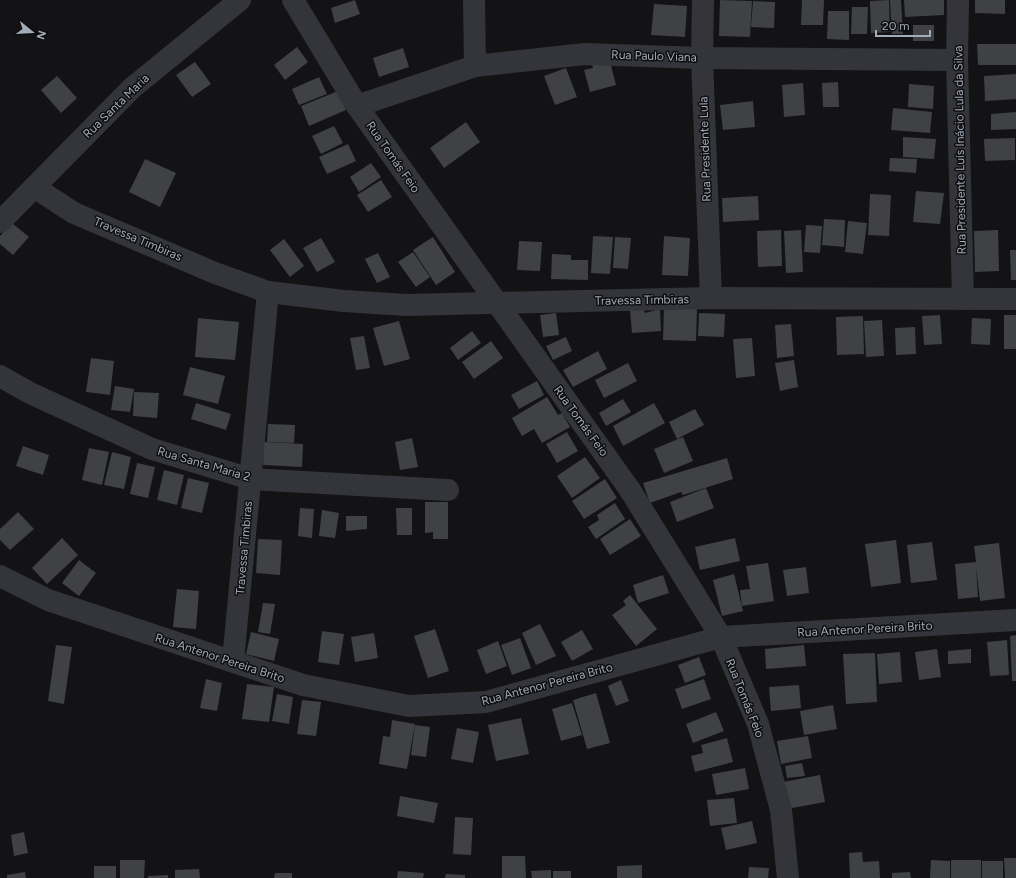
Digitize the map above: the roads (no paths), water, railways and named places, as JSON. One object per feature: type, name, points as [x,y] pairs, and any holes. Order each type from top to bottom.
[{"type":"street","name":"Rua Santa Maria","points":[[0,222],[132,88],[240,0]]},
{"type":"street","name":"Rua Tomás Feio","points":[[293,0],[357,106],[630,490],[721,637],[758,724],[781,810],[788,878]]},
{"type":"street","points":[[474,0],[475,66]]},
{"type":"street","name":"Rua Presidente Lula","points":[[703,0],[702,58],[711,298]]},
{"type":"street","name":"Rua Presidente Luís Inácio Lula da Silva","points":[[958,0],[957,60],[963,299]]},
{"type":"street","name":"Rua Paulo Viana","points":[[357,106],[475,66],[585,54],[702,58],[957,60]]},
{"type":"street","name":"Travessa Timbiras","points":[[34,187],[74,212],[215,273],[268,292],[406,305],[711,298],[1016,299]]},
{"type":"street","name":"Travessa Timbiras","points":[[233,661],[268,292]]},
{"type":"street","name":"Rua Santa Maria 2","points":[[0,376],[30,393],[152,449],[251,479],[448,490]]},
{"type":"street","name":"Rua Antenor Pereira Brito","points":[[0,576],[48,600],[303,685],[409,706],[486,702],[721,637],[1016,620]]}]
